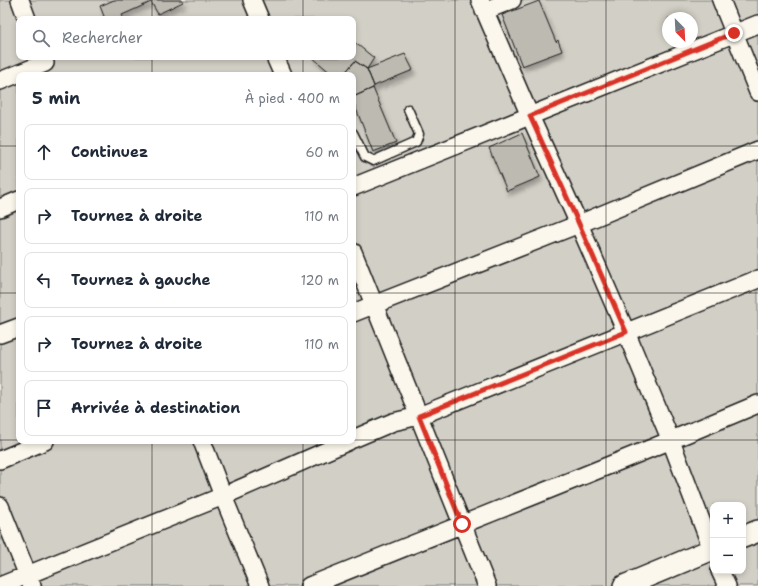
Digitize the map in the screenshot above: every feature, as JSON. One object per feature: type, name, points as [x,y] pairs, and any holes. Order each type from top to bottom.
[{"type":"street","points":[[20,0],[26,16]]},
{"type":"street","points":[[252,0],[259,16]]},
{"type":"street","points":[[512,0],[482,6],[626,332],[671,441],[710,542]]},
{"type":"street","points":[[720,0],[758,92]]},
{"type":"street","points":[[356,186],[758,24]]},
{"type":"street","points":[[276,60],[281,72]]},
{"type":"street","points":[[26,72],[46,65]]},
{"type":"street","points":[[0,81],[16,75]]},
{"type":"street","points":[[356,312],[579,224],[758,150]]},
{"type":"street","points":[[0,208],[16,201]]},
{"type":"street","points":[[356,260],[487,586]]},
{"type":"street","points":[[356,438],[393,422],[419,416],[758,279]]},
{"type":"street","points":[[0,334],[16,328]]},
{"type":"street","points":[[309,586],[671,441],[758,404]]},
{"type":"street","points":[[0,460],[38,444]]},
{"type":"street","points":[[203,444],[260,586]]},
{"type":"street","points":[[0,586],[30,580],[342,444]]},
{"type":"street","points":[[0,506],[30,580]]},
{"type":"street","points":[[746,536],[758,530]]},
{"type":"street","points":[[624,586],[710,551]]},
{"type":"street","points":[[721,574],[727,586]]},
{"type":"lane","points":[[356,139],[365,157],[373,161],[416,142],[419,134],[408,110]]},
{"type":"shaded area","points":[[0,0],[758,0],[758,586],[0,586]]},
{"type":"building","points":[[114,0],[183,0],[183,2],[158,14],[151,2],[122,16],[104,16],[100,6]]},
{"type":"building","points":[[539,1],[556,42],[558,40],[562,51],[522,66],[502,15]]},
{"type":"building","points":[[356,43],[374,58],[367,69],[355,61],[346,72],[330,72],[316,60],[356,60]]},
{"type":"building","points":[[405,54],[413,70],[374,86],[367,69]]},
{"type":"building","points":[[355,61],[367,69],[374,86],[373,88],[356,96],[356,72],[346,72]]},
{"type":"building","points":[[373,88],[396,143],[373,152],[356,109],[356,96]]},
{"type":"building","points":[[522,133],[540,177],[507,191],[489,148]]},
{"type":"route","points":[[462,524],[419,416],[626,332],[530,116],[734,33]]}]
